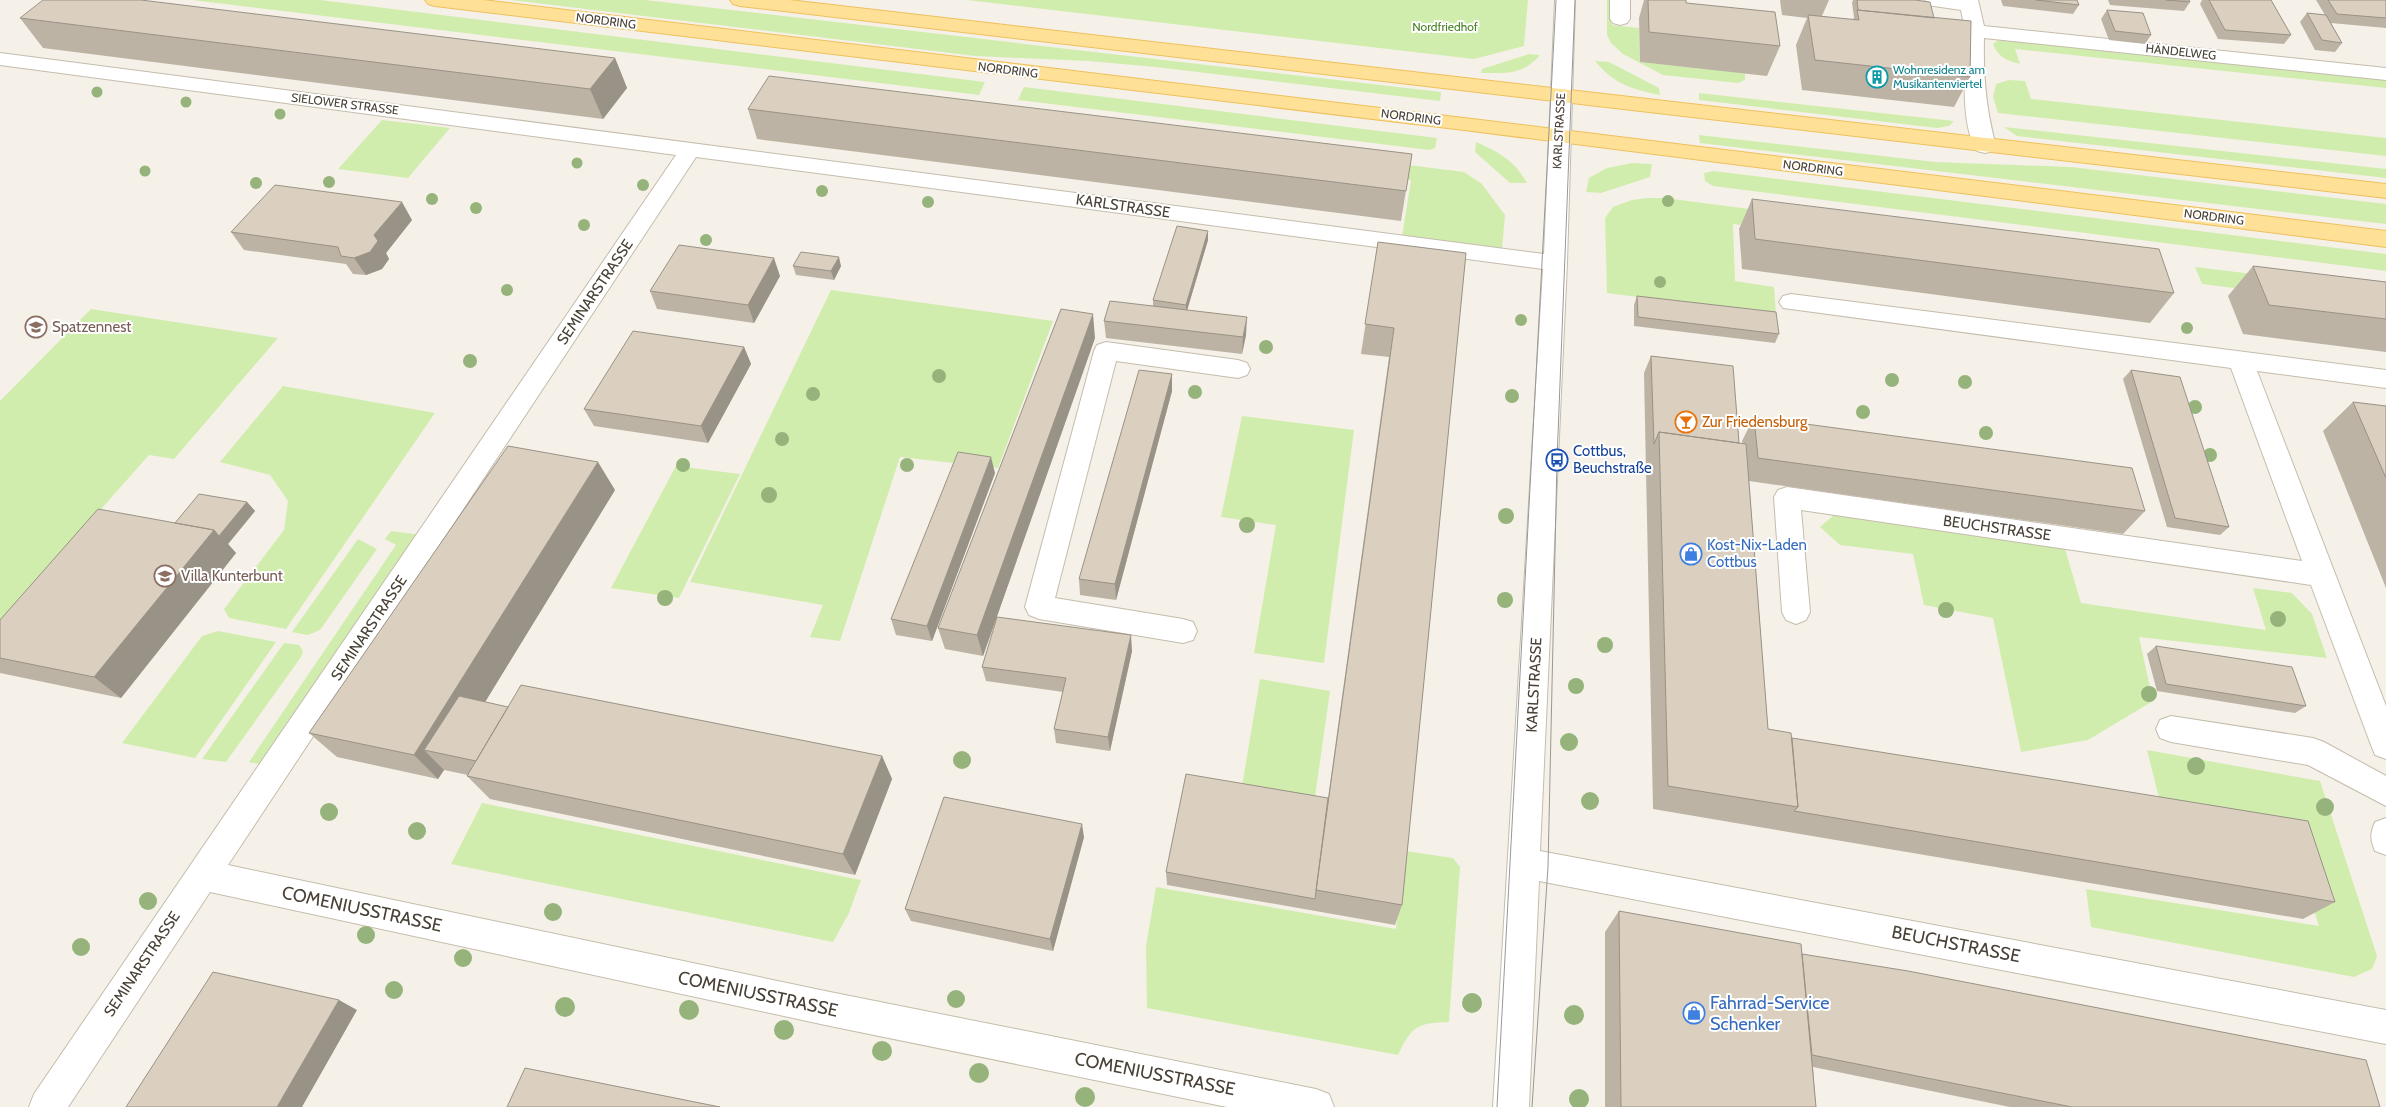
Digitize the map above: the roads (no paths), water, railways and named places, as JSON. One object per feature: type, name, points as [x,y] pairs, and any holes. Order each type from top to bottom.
[{"type":"main road","name":"NORDRING","points":[[435,0],[1559,136],[2386,239]]},
{"type":"main road","points":[[740,0],[1985,146],[2386,191]]},
{"type":"street","name":"KARLSTRASSE","points":[[1511,1107],[1555,263],[1566,0]]},
{"type":"street","points":[[1620,0],[1620,19]]},
{"type":"street","points":[[1934,1],[1969,2],[1975,30],[1974,75],[1978,118],[1985,146]]},
{"type":"street","name":"HÄNDELWEG","points":[[1975,30],[2386,74]]},
{"type":"street","name":"SIELOWER STRASSE","points":[[0,59],[50,70],[243,93],[487,126],[691,149]]},
{"type":"street","name":"KARLSTRASSE","points":[[691,149],[764,165],[857,180],[1555,263]]},
{"type":"street","name":"SEMINARSTRASSE","points":[[46,1107],[495,443],[691,149]]},
{"type":"street","points":[[1791,302],[2386,379]]},
{"type":"street","points":[[1183,631],[1039,607],[1106,351],[1238,369]]},
{"type":"street","points":[[2240,360],[2386,745]]},
{"type":"street","name":"BEUCHSTRASSE","points":[[1796,612],[1787,497],[2321,575]]},
{"type":"street","points":[[2171,729],[2313,752],[2386,792]]},
{"type":"street","points":[[2386,833],[2386,840]]},
{"type":"street","name":"BEUCHSTRASSE","points":[[1525,863],[2386,1027]]},
{"type":"street","name":"COMENIUSSTRASSE","points":[[202,875],[830,1009],[1316,1107]]},
{"type":"tram line","points":[[1497,1107],[1556,0]]},
{"type":"tram line","points":[[1532,1107],[1548,867],[1557,460],[1575,0]]},
{"type":"place","name":"Wohnresidenz am Musikantenviertel","points":[[1877,77]]},
{"type":"place","name":"Spatzennest","points":[[36,327]]},
{"type":"place","name":"Zur Friedensburg","points":[[1686,422]]},
{"type":"place","name":"Cottbus, Beuchstraße","points":[[1557,460]]},
{"type":"place","name":"Kost-Nix-Laden Cottbus","points":[[1691,554]]},
{"type":"place","name":"Villa Kunterbunt","points":[[165,576]]},
{"type":"place","name":"Fahrrad-Service Schenker","points":[[1694,1013]]},
{"type":"park label","name":"Nordfriedhof","points":[[1445,27]]}]
